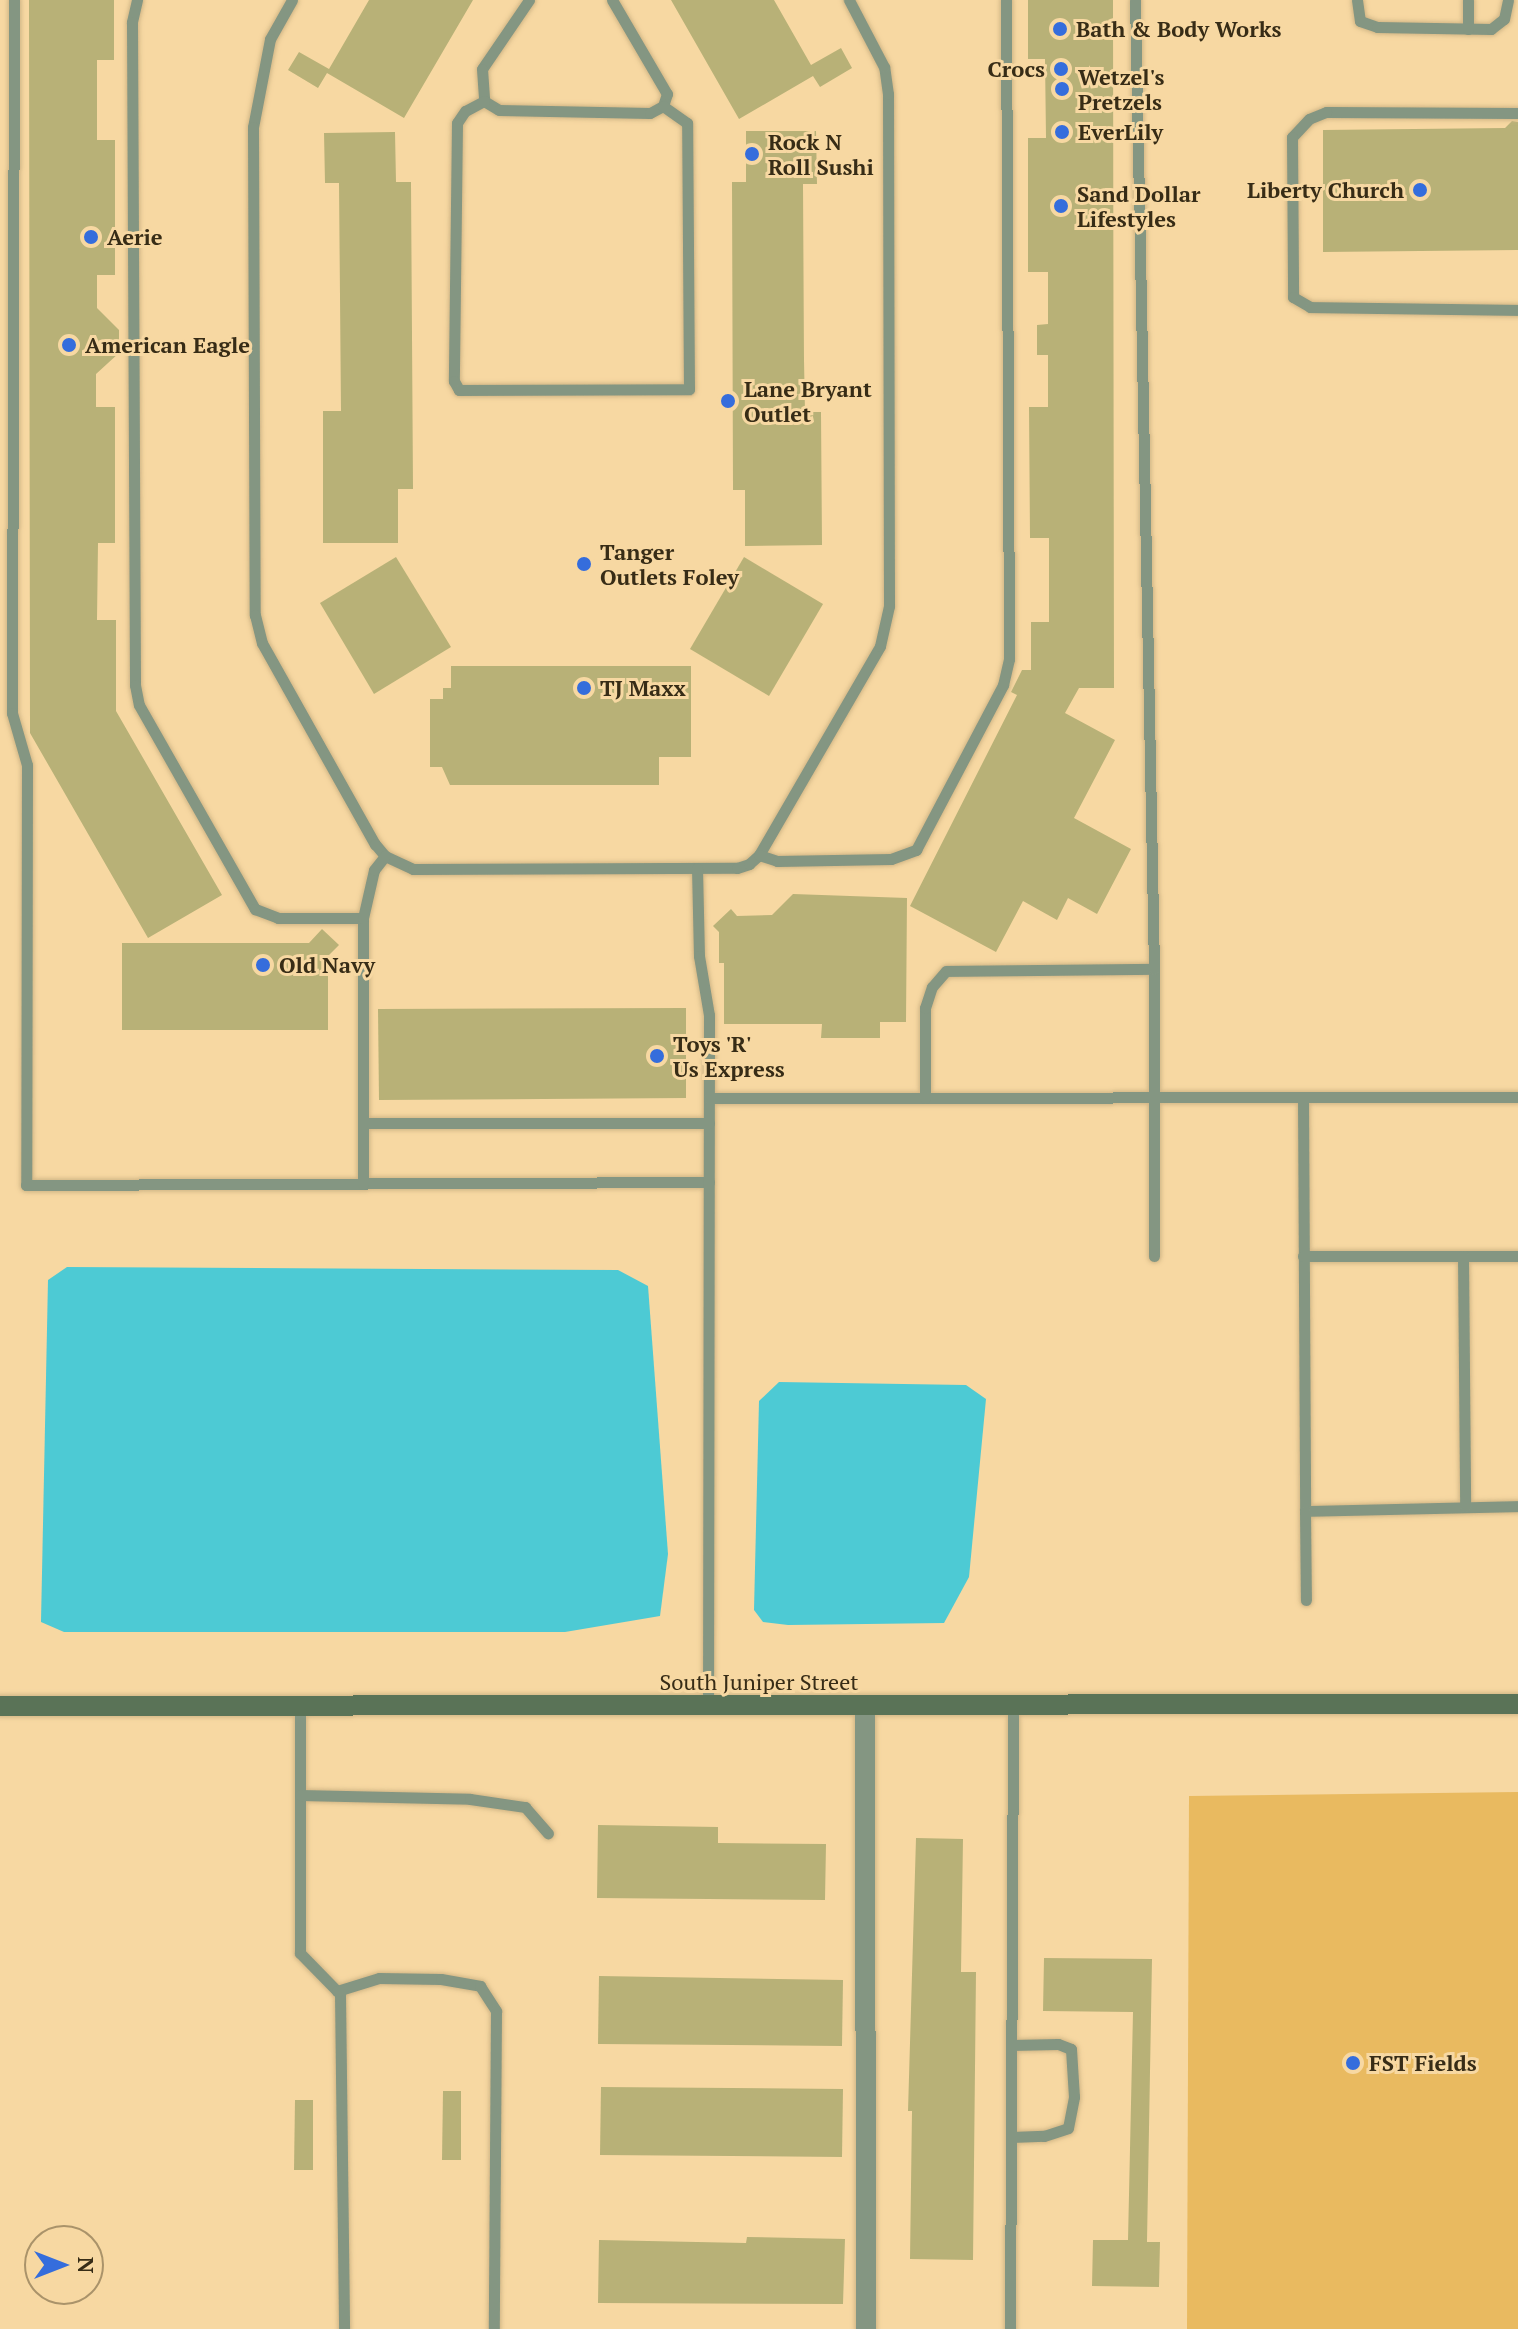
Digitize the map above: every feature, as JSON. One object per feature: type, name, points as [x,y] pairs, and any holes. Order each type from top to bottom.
[{"type":"street","name":"South Juniper Street","points":[[0,1706],[1518,1704]]},
{"type":"street","points":[[865,1706],[866,2329]]},
{"type":"lane","points":[[14,0],[12,713],[27,765],[26,1185],[709,1182]]},
{"type":"lane","points":[[137,0],[132,22],[135,685],[139,705],[255,909],[278,918],[363,918]]},
{"type":"lane","points":[[292,0],[270,39],[253,127],[255,615],[262,643],[385,856],[413,869],[737,868],[759,855],[880,646],[887,625],[888,94],[884,67],[849,0]]},
{"type":"lane","points":[[484,101],[482,69],[529,0]]},
{"type":"lane","points":[[612,0],[660,77],[667,94],[663,106],[650,113],[514,111],[484,101],[465,111],[457,123],[454,381],[459,390],[689,389],[687,123],[663,106]]},
{"type":"lane","points":[[759,855],[777,861],[891,859],[916,850],[1003,685],[1009,659],[1006,0]]},
{"type":"lane","points":[[1135,0],[1156,1098],[1154,1256]]},
{"type":"lane","points":[[1357,0],[1360,21],[1377,27],[1468,29],[1491,29],[1504,19],[1508,0]]},
{"type":"lane","points":[[1468,0],[1468,29]]},
{"type":"lane","points":[[1518,113],[1326,112],[1309,119],[1292,137],[1293,297],[1310,307],[1518,310]]},
{"type":"lane","points":[[363,1184],[363,918],[374,870],[385,856]]},
{"type":"lane","points":[[697,868],[699,956],[709,1015],[708,1706]]},
{"type":"lane","points":[[925,1098],[925,1008],[932,987],[946,971],[1154,969]]},
{"type":"lane","points":[[1303,1097],[1306,1600]]},
{"type":"lane","points":[[709,1098],[1518,1097]]},
{"type":"lane","points":[[363,1123],[709,1123]]},
{"type":"lane","points":[[1303,1256],[1518,1256]]},
{"type":"lane","points":[[1463,1256],[1465,1507]]},
{"type":"lane","points":[[1305,1511],[1518,1506]]},
{"type":"lane","points":[[1010,2329],[1013,1705]]},
{"type":"lane","points":[[300,1707],[300,1953],[337,1991],[346,2143],[344,2329]]},
{"type":"lane","points":[[300,1795],[470,1799],[525,1807],[548,1833]]},
{"type":"lane","points":[[337,1991],[379,1978],[441,1979],[480,1986],[496,2011],[494,2329]]},
{"type":"lane","points":[[1011,2045],[1058,2044],[1071,2049],[1074,2097],[1068,2128],[1044,2136],[1011,2137]]},
{"type":"shaded area","name":"FST Fields","points":[[1518,1792],[1518,2329],[1187,2329],[1189,1796]]},
{"type":"water","points":[[67,1267],[618,1270],[648,1286],[668,1554],[660,1616],[565,1632],[64,1632],[41,1622],[48,1280]]},
{"type":"water","points":[[779,1382],[966,1385],[986,1399],[969,1577],[944,1623],[788,1625],[763,1622],[754,1610],[759,1401]]},
{"type":"building","points":[[29,0],[114,0],[114,60],[97,60],[97,140],[115,140],[115,275],[97,275],[97,308],[119,330],[119,353],[96,374],[96,407],[115,407],[115,543],[98,543],[97,620],[116,620],[116,711],[222,895],[148,938],[30,733]]},
{"type":"building","points":[[369,0],[473,0],[404,118],[327,73],[318,88],[288,70],[299,52],[329,69]]},
{"type":"building","points":[[671,0],[774,0],[811,65],[841,48],[852,68],[820,87],[813,76],[739,119]]},
{"type":"building","points":[[1028,0],[1113,0],[1114,688],[1079,688],[1065,713],[1115,740],[1074,818],[1131,849],[1097,914],[1068,898],[1057,920],[1023,901],[996,952],[910,906],[1017,695],[1011,692],[1022,670],[1031,670],[1031,622],[1049,622],[1049,538],[1030,538],[1029,407],[1048,407],[1048,355],[1037,355],[1037,325],[1048,324],[1048,272],[1028,272],[1028,138],[1046,138],[1045,59],[1028,59]]},
{"type":"building","name":"Liberty Church","points":[[1512,121],[1518,122],[1518,250],[1323,252],[1323,130],[1505,128]]},
{"type":"building","points":[[746,131],[816,131],[817,184],[803,184],[804,360],[805,412],[821,412],[822,545],[745,546],[745,490],[733,490],[732,182],[746,182]]},
{"type":"building","points":[[395,132],[396,182],[411,182],[413,489],[398,489],[398,543],[323,543],[323,411],[341,411],[339,183],[325,183],[324,133]]},
{"type":"building","points":[[396,557],[451,647],[374,694],[320,603]]},
{"type":"building","points":[[744,557],[823,604],[769,696],[690,649]]},
{"type":"building","points":[[451,666],[691,666],[691,757],[659,757],[659,785],[450,785],[442,767],[430,767],[430,699],[443,699],[443,688],[451,688]]},
{"type":"building","points":[[793,894],[907,898],[906,1022],[880,1022],[880,1038],[821,1038],[822,1024],[724,1024],[724,963],[719,963],[719,932],[713,926],[731,909],[737,916],[772,915]]},
{"type":"building","points":[[322,929],[339,945],[328,956],[328,1030],[122,1030],[122,943],[309,943]]},
{"type":"building","points":[[686,1008],[686,1098],[379,1100],[378,1009]]},
{"type":"building","points":[[598,1825],[718,1827],[718,1843],[826,1844],[825,1900],[597,1898]]},
{"type":"building","points":[[916,1838],[963,1839],[961,1972],[976,1972],[973,2260],[910,2259],[912,2111],[908,2111]]},
{"type":"building","points":[[1044,1958],[1152,1959],[1147,2242],[1160,2242],[1159,2287],[1092,2286],[1093,2240],[1128,2240],[1133,2012],[1043,2011]]},
{"type":"building","points":[[599,1976],[843,1980],[842,2046],[598,2044]]},
{"type":"building","points":[[601,2087],[843,2089],[842,2157],[600,2155]]},
{"type":"building","points":[[443,2091],[461,2091],[461,2160],[442,2160]]},
{"type":"building","points":[[295,2100],[313,2100],[313,2170],[294,2170]]},
{"type":"building","points":[[747,2237],[845,2239],[843,2304],[598,2303],[599,2240],[746,2243]]},
{"type":"place","name":"Bath & Body Works","points":[[1060,29]]},
{"type":"place","name":"Crocs","points":[[1061,69]]},
{"type":"place","name":"Wetzel's Pretzels","points":[[1062,89]]},
{"type":"place","name":"EverLily","points":[[1062,132]]},
{"type":"place","name":"Rock N Roll Sushi","points":[[752,154]]},
{"type":"place","name":"Liberty Church","points":[[1420,190]]},
{"type":"place","name":"Sand Dollar Lifestyles","points":[[1061,206]]},
{"type":"place","name":"Aerie","points":[[91,237]]},
{"type":"place","name":"American Eagle","points":[[69,345]]},
{"type":"place","name":"Lane Bryant Outlet","points":[[728,401]]},
{"type":"place","name":"Tanger Outlets Foley","points":[[584,564]]},
{"type":"place","name":"TJ Maxx","points":[[584,688]]},
{"type":"place","name":"Old Navy","points":[[263,965]]},
{"type":"place","name":"Toys 'R' Us Express","points":[[657,1056]]},
{"type":"place","name":"FST Fields","points":[[1353,2063]]}]
